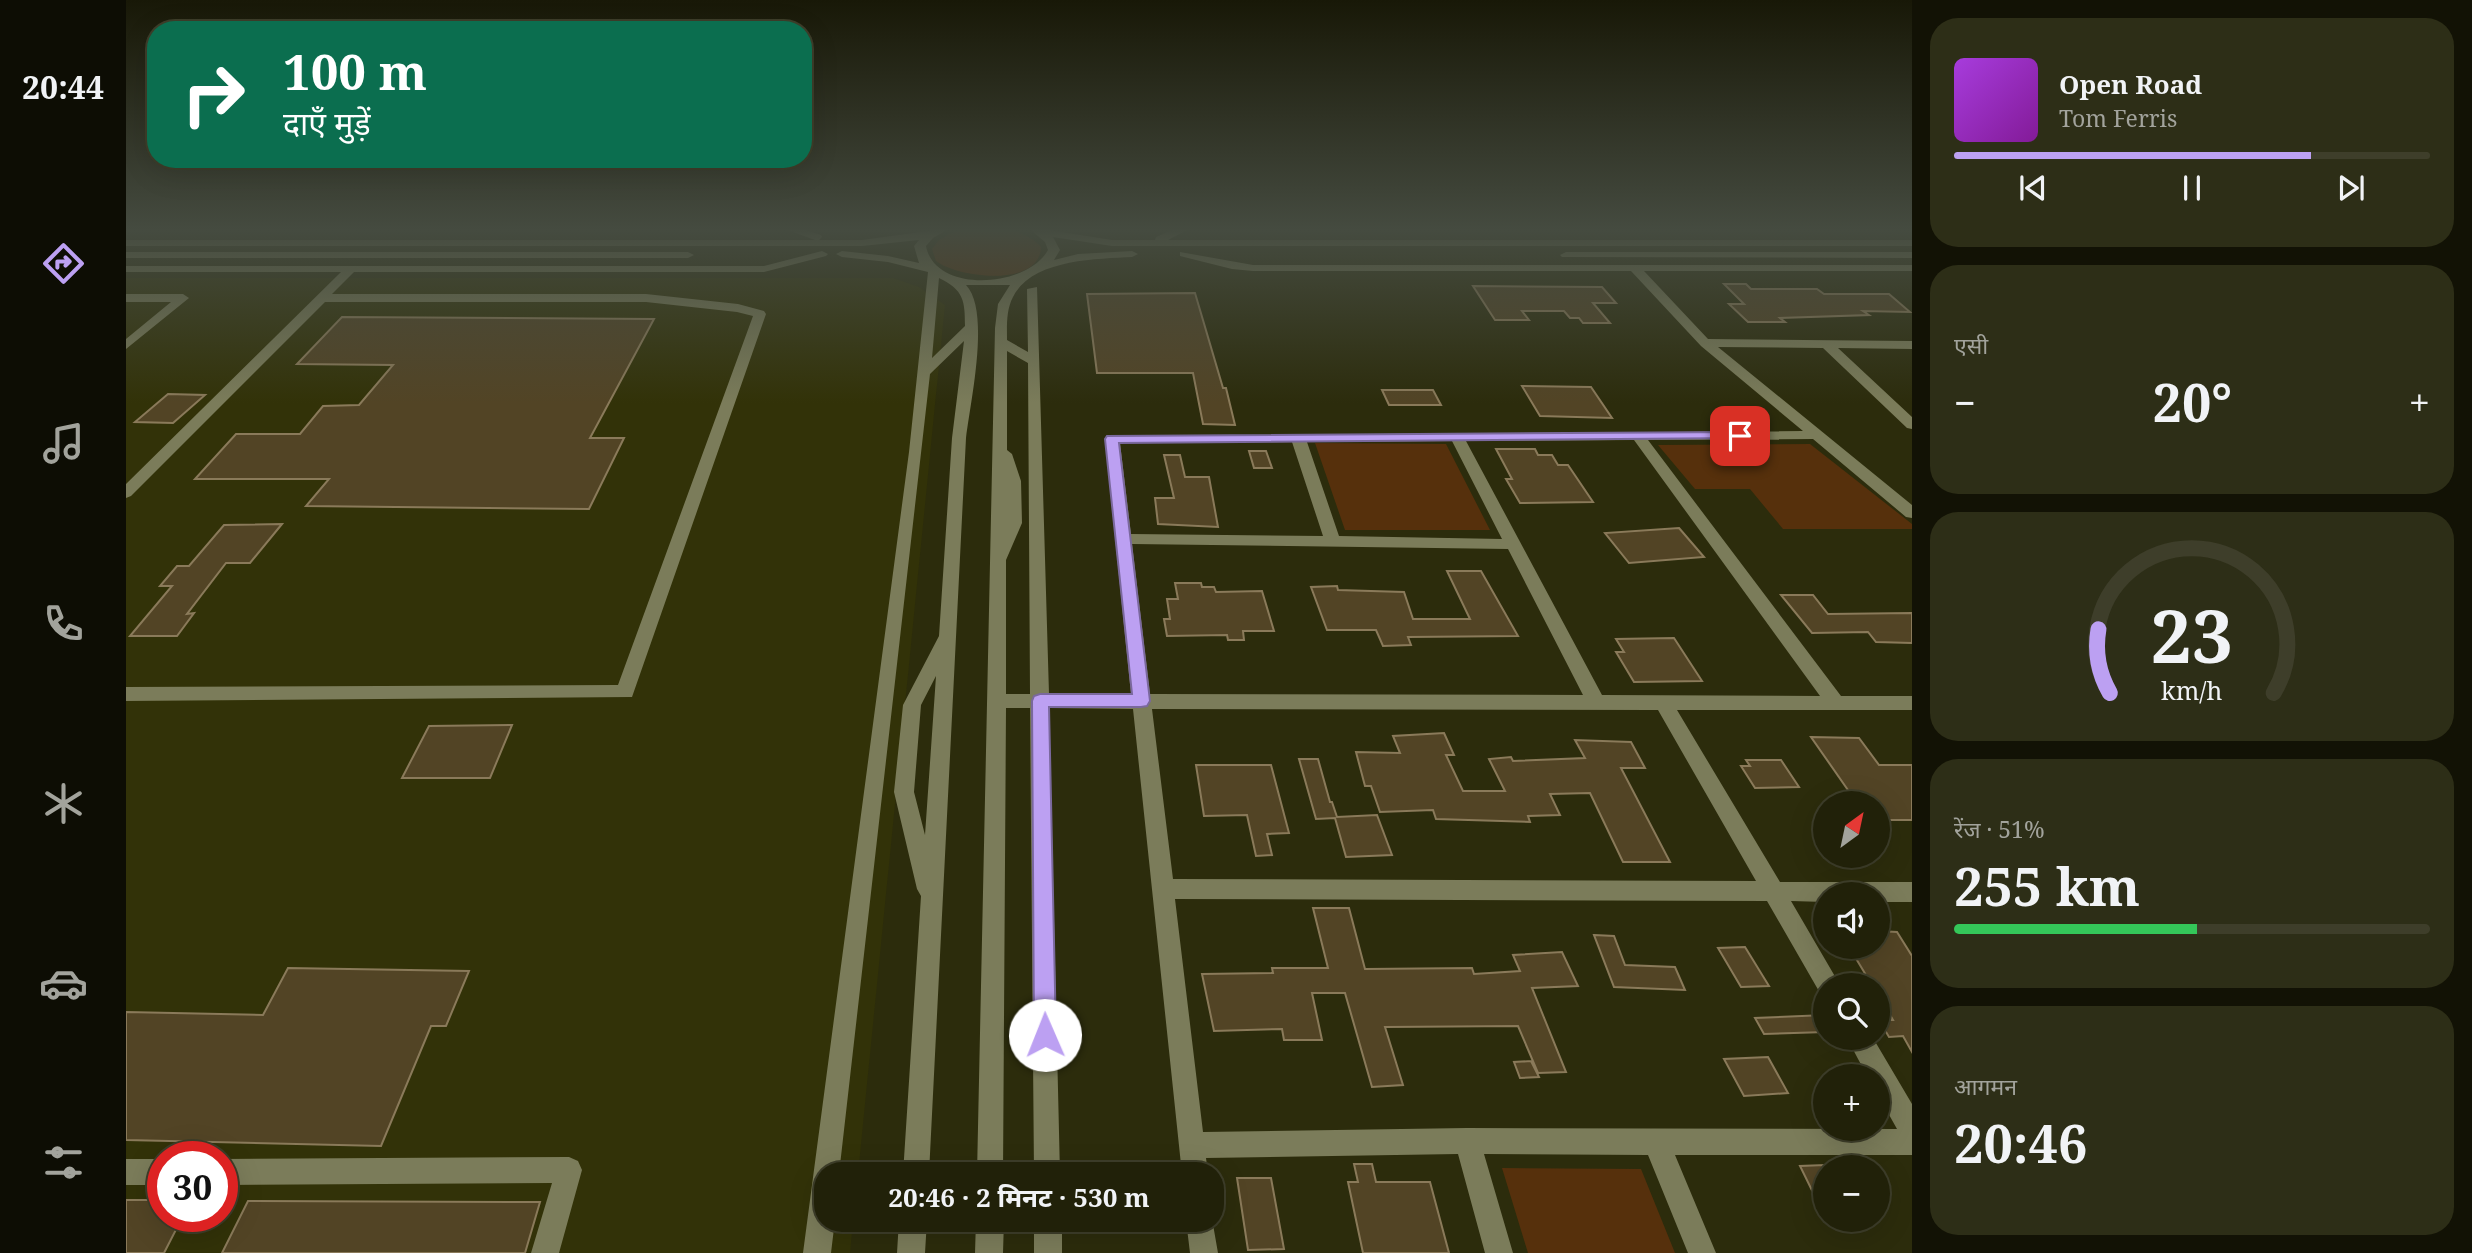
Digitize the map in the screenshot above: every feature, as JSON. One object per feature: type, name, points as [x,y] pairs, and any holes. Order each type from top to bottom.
[{"type":"street","points":[[126,492],[334,286]]},
{"type":"street","points":[[828,1162],[924,373],[932,286]]},
{"type":"street","points":[[917,1162],[959,438],[971,327],[972,305],[965,289],[961,286]]},
{"type":"street","points":[[990,1162],[1002,302],[1010,289],[1018,286]]},
{"type":"street","points":[[1029,286],[1034,361],[1047,1162]]},
{"type":"street","points":[[1651,286],[1705,343],[1912,513]]},
{"type":"street","points":[[126,298],[183,298],[126,345]]},
{"type":"street","points":[[126,694],[625,692],[760,314],[737,308],[646,298],[322,298]]},
{"type":"street","points":[[924,373],[971,327]]},
{"type":"street","points":[[1001,342],[1034,361]]},
{"type":"street","points":[[1705,343],[1912,345]]},
{"type":"street","points":[[1827,345],[1912,425]]},
{"type":"street","points":[[1194,1162],[1112,439],[1816,435]]},
{"type":"street","points":[[1638,436],[1836,703]]},
{"type":"street","points":[[1457,437],[1597,702]]},
{"type":"street","points":[[1298,438],[1333,541]]},
{"type":"street","points":[[1123,539],[1513,544]]},
{"type":"street","points":[[932,906],[904,792],[912,705],[948,634]]},
{"type":"street","points":[[996,701],[1912,703]]},
{"type":"street","points":[[1663,702],[1821,973]]},
{"type":"street","points":[[1163,889],[1912,892]]},
{"type":"street","points":[[1866,1050],[1912,1129]]},
{"type":"street","points":[[1192,1145],[1467,1141],[1912,1142]]},
{"type":"street","points":[[1467,1141],[1499,1253]]},
{"type":"street","points":[[1656,1141],[1702,1253]]},
{"type":"street","points":[[238,1172],[569,1170],[545,1253]]},
{"type":"street","points":[[126,1172],[147,1172]]},
{"type":"street","points":[[817,1253],[819,1232]]},
{"type":"street","points":[[911,1253],[912,1232]]},
{"type":"street","points":[[989,1253],[990,1232]]},
{"type":"street","points":[[1048,1232],[1048,1253]]},
{"type":"street","points":[[1201,1232],[1204,1253]]},
{"type":"shaded area","points":[[126,286],[917,286],[945,305],[859,1162],[814,1162],[814,1232],[852,1232],[850,1253],[126,1253]]},
{"type":"shaded area","points":[[1315,443],[1446,444],[1490,530],[1345,530]]},
{"type":"shaded area","points":[[1810,444],[1912,524],[1912,529],[1783,529],[1750,489],[1695,489],[1658,445]]},
{"type":"shaded area","points":[[1502,1168],[1641,1169],[1675,1253],[1528,1253]]},
{"type":"building","points":[[1473,286],[1602,287],[1616,303],[1593,303],[1610,323],[1583,323],[1579,318],[1570,318],[1564,311],[1522,311],[1529,320],[1495,320]]},
{"type":"building","points":[[1726,286],[1817,289],[1824,294],[1889,294],[1910,312],[1863,311],[1869,315],[1780,318],[1785,322],[1748,322],[1729,304],[1744,304]]},
{"type":"building","points":[[1195,293],[1223,388],[1226,388],[1235,425],[1203,424],[1193,373],[1097,373],[1087,294]]},
{"type":"building","points":[[342,317],[654,319],[590,438],[624,438],[589,509],[306,506],[329,479],[195,479],[236,434],[300,434],[323,406],[359,405],[393,365],[297,364]]},
{"type":"building","points":[[1522,386],[1591,387],[1612,418],[1540,416]]},
{"type":"building","points":[[1382,390],[1433,390],[1441,405],[1389,405]]},
{"type":"building","points":[[168,394],[205,395],[173,423],[135,422]]},
{"type":"building","points":[[1496,449],[1535,449],[1538,455],[1552,455],[1558,465],[1568,465],[1593,502],[1520,503],[1506,479],[1512,479]]},
{"type":"building","points":[[1249,451],[1266,451],[1272,468],[1254,468]]},
{"type":"building","points":[[1164,455],[1180,455],[1185,477],[1209,477],[1218,527],[1158,524],[1155,498],[1174,498]]},
{"type":"building","points":[[282,524],[250,563],[226,563],[187,614],[194,613],[177,636],[130,636],[172,586],[160,586],[177,566],[189,566],[224,525]]},
{"type":"building","points":[[1679,528],[1704,557],[1629,563],[1605,533]]},
{"type":"building","points":[[1447,571],[1481,571],[1518,636],[1408,637],[1411,645],[1383,646],[1376,630],[1327,630],[1311,587],[1337,586],[1338,590],[1404,592],[1413,619],[1470,619]]},
{"type":"building","points":[[1175,583],[1201,583],[1202,587],[1214,587],[1216,592],[1262,591],[1274,631],[1243,631],[1244,640],[1228,640],[1227,635],[1167,636],[1164,619],[1170,619],[1167,599],[1178,599]]},
{"type":"building","points":[[1781,595],[1813,595],[1828,614],[1912,613],[1912,643],[1876,642],[1868,632],[1812,633]]},
{"type":"building","points":[[1674,638],[1702,681],[1634,682],[1616,652],[1624,652],[1616,639]]},
{"type":"building","points":[[512,725],[490,778],[402,778],[429,726]]},
{"type":"building","points":[[1444,733],[1454,755],[1446,755],[1463,791],[1505,791],[1489,759],[1511,757],[1513,761],[1585,758],[1575,740],[1631,742],[1645,768],[1621,768],[1670,862],[1623,862],[1590,793],[1550,794],[1560,815],[1528,816],[1530,822],[1436,819],[1433,810],[1380,812],[1371,786],[1365,786],[1356,752],[1400,753],[1393,736]]},
{"type":"building","points":[[1811,737],[1859,738],[1879,765],[1912,765],[1912,820],[1890,820],[1890,791],[1849,791]]},
{"type":"building","points":[[1299,759],[1318,759],[1337,817],[1377,815],[1392,855],[1346,857],[1335,818],[1316,819]]},
{"type":"building","points":[[1746,760],[1781,760],[1799,787],[1755,788],[1741,766],[1750,766]]},
{"type":"building","points":[[1196,765],[1271,765],[1289,833],[1267,834],[1272,855],[1256,856],[1247,815],[1204,816]]},
{"type":"building","points":[[1313,908],[1349,908],[1365,969],[1472,968],[1474,974],[1520,971],[1513,955],[1562,952],[1578,986],[1532,988],[1566,1072],[1538,1073],[1518,1026],[1385,1027],[1403,1085],[1372,1087],[1345,993],[1312,993],[1322,1040],[1284,1040],[1282,1029],[1214,1031],[1202,974],[1273,973],[1272,968],[1328,968]]},
{"type":"building","points":[[1890,932],[1897,932],[1912,956],[1912,1052],[1903,1036],[1890,1037],[1890,1020],[1893,1020],[1890,1015],[1890,973],[1865,973],[1856,959],[1890,959]]},
{"type":"building","points":[[1594,935],[1614,936],[1625,965],[1675,967],[1685,990],[1614,987]]},
{"type":"building","points":[[1745,947],[1769,986],[1741,987],[1718,948]]},
{"type":"building","points":[[288,968],[469,971],[446,1026],[431,1026],[381,1146],[126,1140],[126,1012],[263,1015]]},
{"type":"building","points":[[1813,1016],[1813,1032],[1764,1034],[1755,1018]]},
{"type":"building","points":[[1768,1057],[1788,1093],[1744,1096],[1724,1059]]},
{"type":"building","points":[[1531,1061],[1539,1077],[1520,1078],[1514,1062]]},
{"type":"building","points":[[1354,1164],[1372,1164],[1376,1182],[1430,1182],[1449,1253],[1363,1253],[1348,1182],[1358,1182]]},
{"type":"building","points":[[1813,1165],[1813,1193],[1800,1166]]},
{"type":"building","points":[[1237,1178],[1271,1178],[1284,1249],[1248,1250]]},
{"type":"building","points":[[126,1200],[147,1200],[147,1232],[175,1232],[164,1253],[126,1253]]},
{"type":"building","points":[[248,1201],[540,1202],[525,1253],[222,1253],[232,1232],[238,1232],[238,1221]]},
{"type":"route","points":[[1045,1035],[1040,701],[1141,701],[1112,439],[1740,436]]}]
